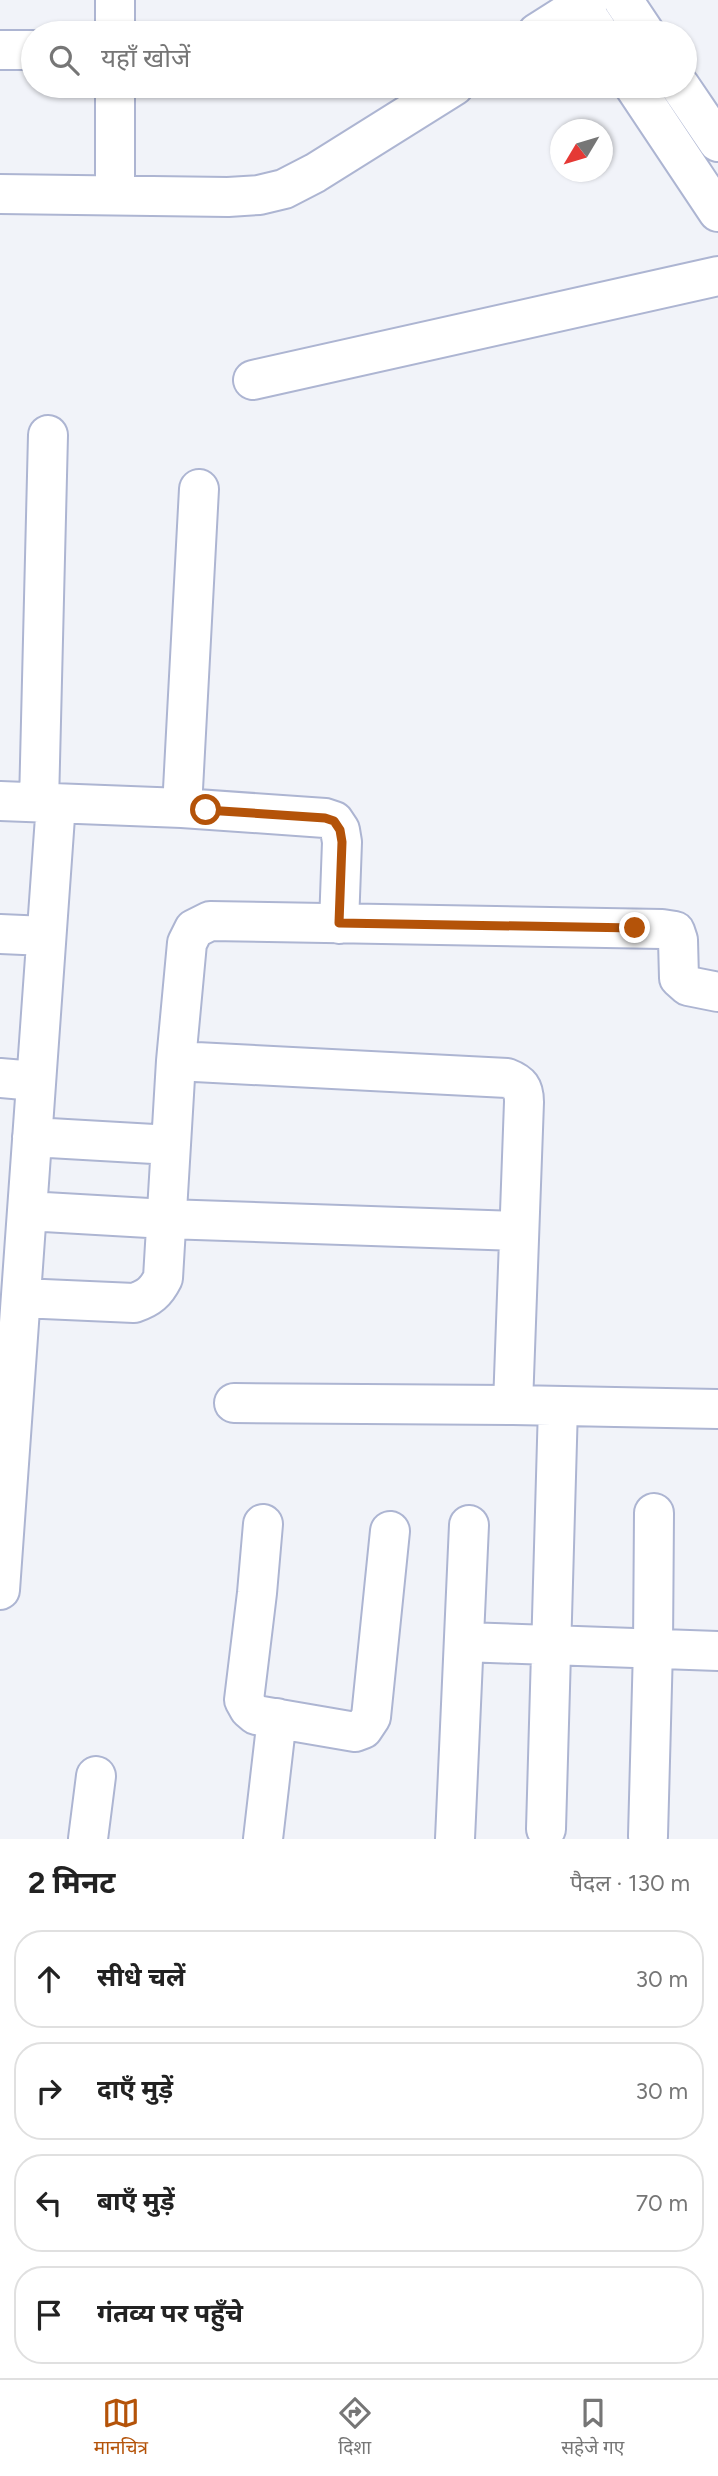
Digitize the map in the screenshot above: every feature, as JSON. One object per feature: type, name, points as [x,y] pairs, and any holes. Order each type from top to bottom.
[{"type":"street","points":[[115,0],[115,21]]},
{"type":"street","points":[[623,0],[637,21]]},
{"type":"street","points":[[563,21],[586,10]]},
{"type":"street","points":[[0,50],[21,50]]},
{"type":"street","points":[[115,98],[115,195]]},
{"type":"street","points":[[0,194],[228,197],[259,195],[284,188],[315,173],[435,98]]},
{"type":"street","points":[[642,98],[718,212]]},
{"type":"street","points":[[688,98],[718,142]]},
{"type":"street","points":[[253,380],[718,276]]},
{"type":"street","points":[[0,1590],[32,1137],[18,1079],[46,936],[48,435]]},
{"type":"street","points":[[183,808],[199,489]]},
{"type":"street","points":[[0,801],[183,808],[325,818],[334,821],[340,830],[342,842],[339,923]]},
{"type":"street","points":[[21,1298],[134,1303],[147,1299],[158,1289],[163,1278],[176,1062],[187,943],[194,929],[210,922],[662,929],[675,931],[678,940],[679,978],[688,986],[718,992]]},
{"type":"street","points":[[0,934],[46,936]]},
{"type":"street","points":[[176,1062],[507,1078],[518,1083],[524,1090],[524,1102],[513,1405]]},
{"type":"street","points":[[32,1137],[171,1145]]},
{"type":"street","points":[[27,1212],[519,1231]]},
{"type":"street","points":[[234,1403],[718,1409]]},
{"type":"street","points":[[547,1829],[558,1406]]},
{"type":"street","points":[[648,1836],[654,1513]]},
{"type":"street","points":[[263,1524],[244,1700],[256,1715],[355,1732],[363,1730],[371,1717],[390,1531]]},
{"type":"street","points":[[455,1839],[469,1525]]},
{"type":"street","points":[[464,1642],[718,1651]]},
{"type":"street","points":[[263,1839],[277,1718]]},
{"type":"street","points":[[88,1839],[96,1776]]},
{"type":"route","points":[[206,810],[325,818],[334,821],[340,830],[342,842],[339,923],[635,928]]}]
